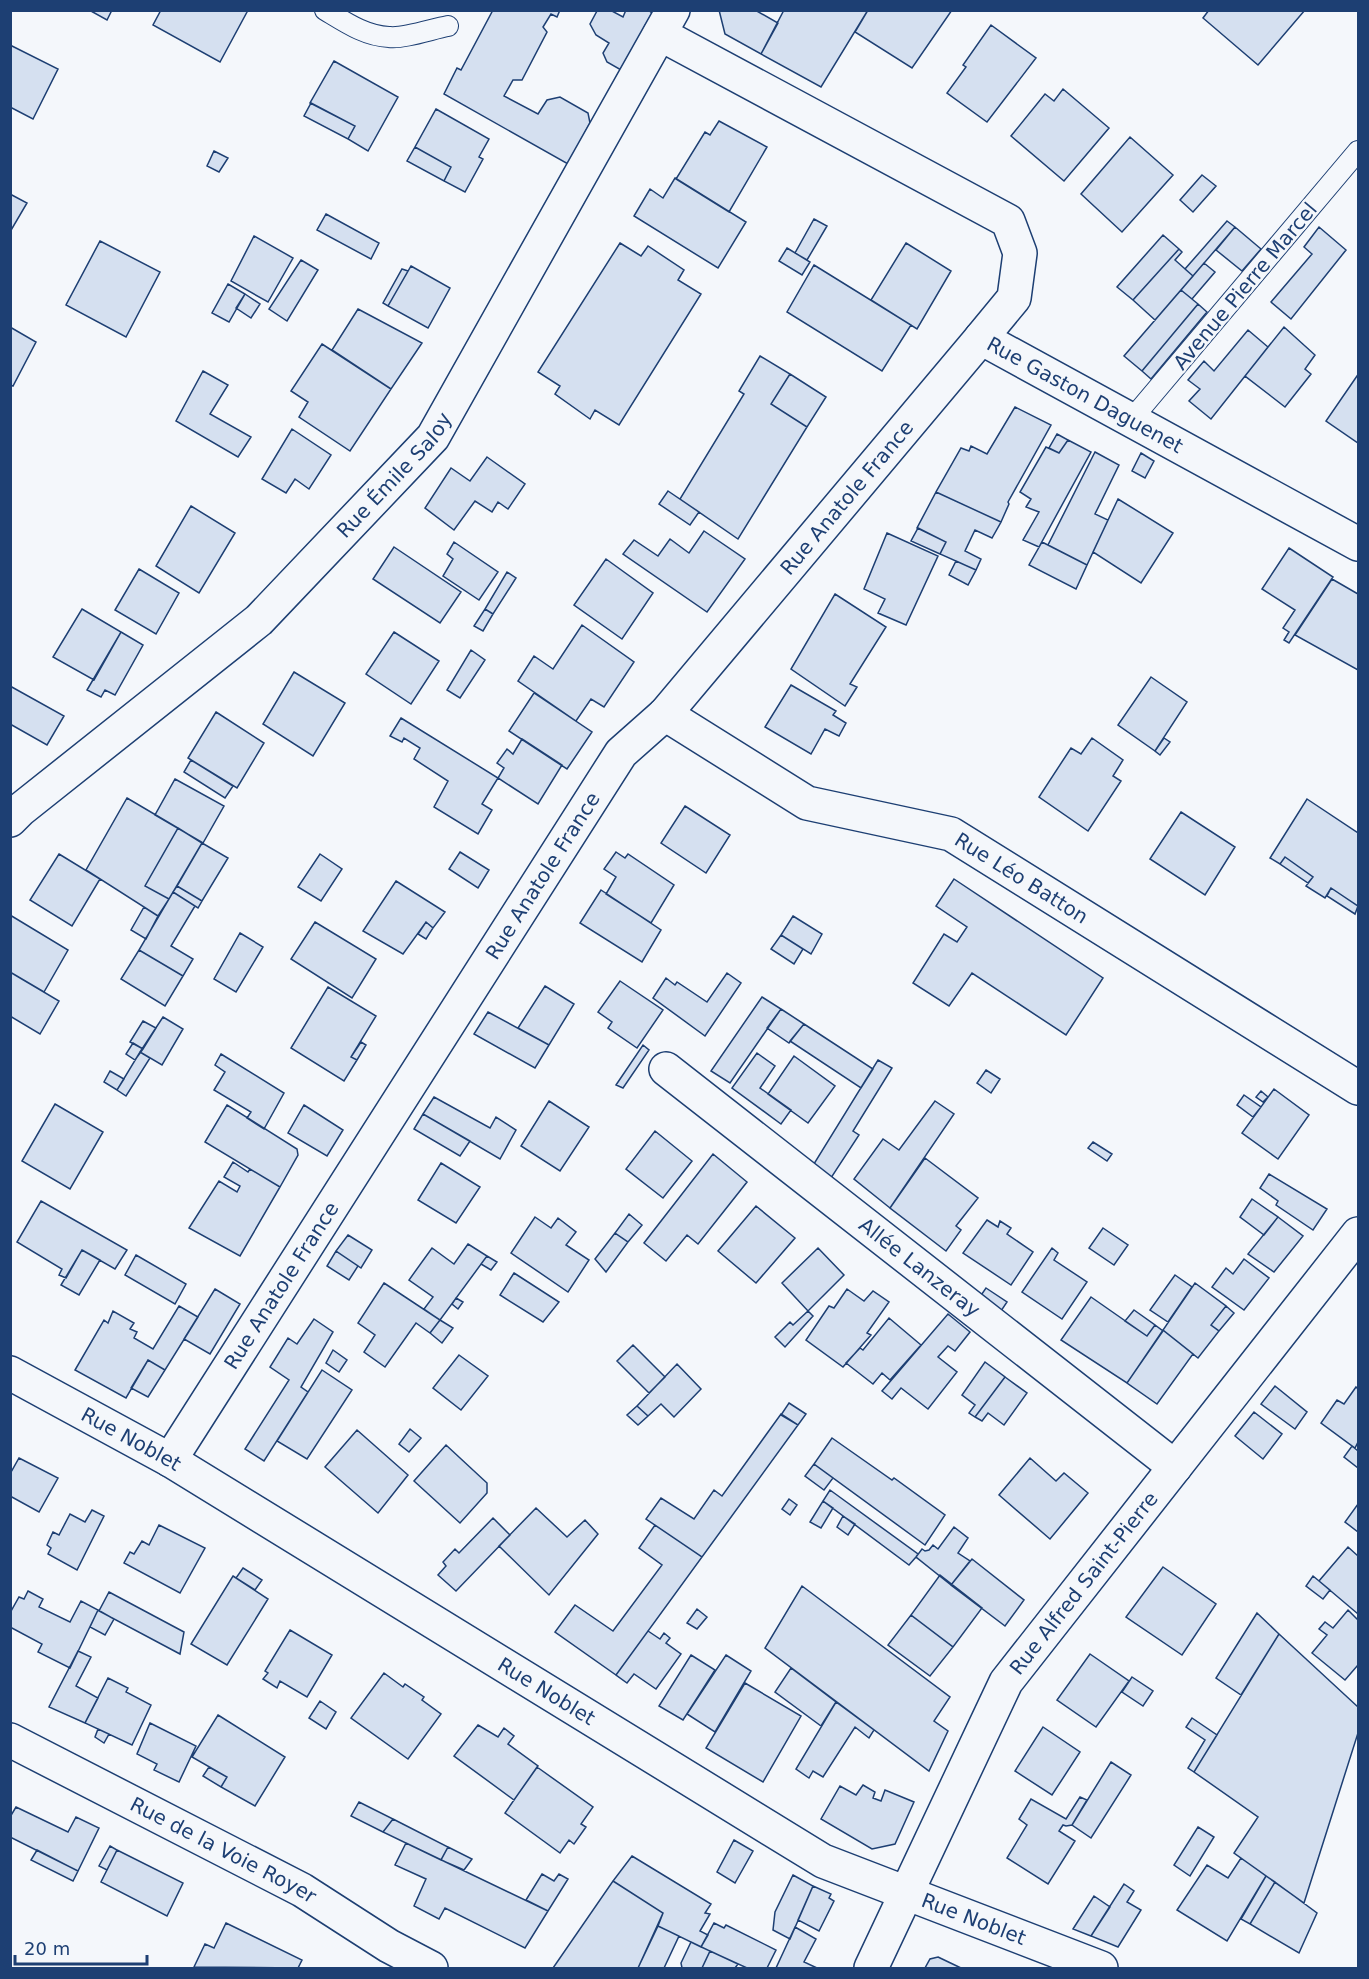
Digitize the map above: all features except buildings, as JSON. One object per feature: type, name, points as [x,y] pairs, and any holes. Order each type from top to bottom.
[{"type":"street","name":"Rue Gaston Daguenet","points":[[666,22],[1008,221],[1020,253],[1014,298],[981,338],[1359,544]]},
{"type":"street","name":"Rue Émile Saloy","points":[[10,820],[259,620],[433,437],[666,22]]},
{"type":"street","name":"Rue Anatole France","points":[[170,1460],[621,753],[665,714],[981,338]]},
{"type":"street","name":"Rue Léo Batton","points":[[665,714],[807,803],[951,834],[1359,1088]]},
{"type":"street","name":"Allée Lanzeray","points":[[666,1069],[1175,1467]]},
{"type":"street","name":"Rue Alfred Saint-Pierre","points":[[871,1968],[1006,1682],[1359,1233]]},
{"type":"street","name":"Rue Noblet","points":[[10,1372],[170,1460],[823,1861],[1101,1968]]},
{"type":"street","name":"Rue de la Voie Royer","points":[[10,1740],[302,1890],[383,1957],[431,1968]]},
{"type":"lane","points":[[325,10],[355,28],[390,38],[448,26]]},
{"type":"lane","name":"Avenue Pierre Marcel","points":[[1131,420],[1359,151]]}]
